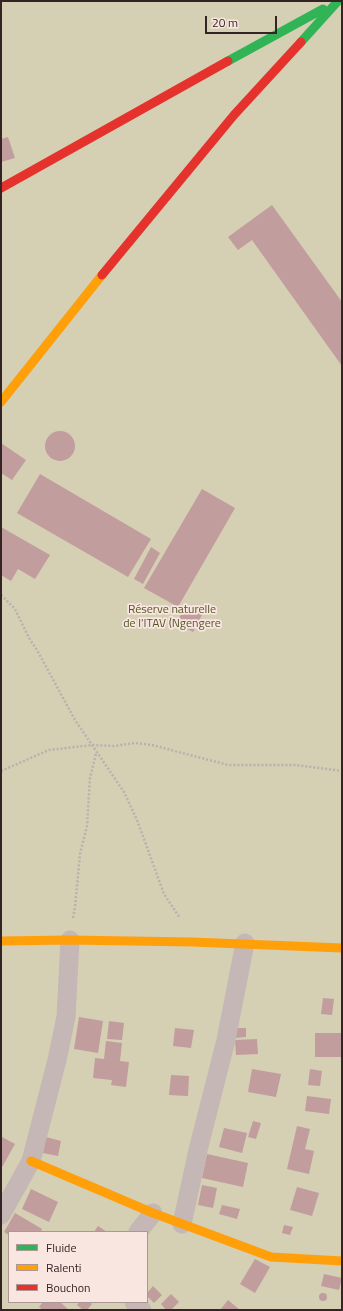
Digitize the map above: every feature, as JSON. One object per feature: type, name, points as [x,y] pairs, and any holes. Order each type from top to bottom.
[{"type":"street","points":[[1,188],[338,1]]},
{"type":"street","points":[[1,402],[97,281],[234,115],[338,1]]},
{"type":"street","points":[[1,941],[70,940],[199,942],[342,948]]},
{"type":"street","points":[[1,1215],[31,1161],[57,1060],[66,1017],[70,940]]},
{"type":"street","points":[[182,1224],[198,1150],[226,1040],[245,944]]},
{"type":"street","points":[[31,1161],[153,1213],[271,1257],[342,1261]]},
{"type":"street","points":[[139,1231],[153,1213]]},
{"type":"path","points":[[1,595],[15,609],[29,638],[75,720],[124,792],[137,820],[164,894],[187,930],[199,942]]},
{"type":"path","points":[[1,771],[49,750],[92,746],[114,746],[135,743],[152,745],[228,765],[295,765],[342,771]]},
{"type":"path","points":[[70,940],[70,930],[75,907],[78,869],[87,826],[90,778],[96,752]]},
{"type":"green space","name":"Réserve naturelle de l'ITAV (Ngengere","points":[[1,1],[342,1],[342,1310],[1,1310]]},
{"type":"building","points":[[8,137],[15,158],[1,162],[1,139]]},
{"type":"building","points":[[272,205],[342,302],[342,366],[252,240],[238,250],[228,237]]},
{"type":"building","points":[[60,431],[71,435],[75,446],[71,457],[60,461],[49,457],[45,446],[49,435]]},
{"type":"building","points":[[1,443],[26,460],[12,480],[1,473]]},
{"type":"building","points":[[40,474],[151,539],[128,577],[17,513]]},
{"type":"building","points":[[202,489],[235,508],[178,607],[144,588]]},
{"type":"building","points":[[1,527],[50,555],[35,579],[18,569],[11,581],[1,575]]},
{"type":"building","points":[[151,547],[160,553],[143,584],[134,579]]},
{"type":"building","points":[[186,606],[202,615],[193,632],[176,623]]},
{"type":"building","points":[[323,998],[334,999],[332,1015],[321,1014]]},
{"type":"building","points":[[79,1017],[103,1021],[98,1053],[74,1049]]},
{"type":"building","points":[[109,1021],[124,1023],[122,1040],[107,1039]]},
{"type":"building","points":[[175,1028],[194,1030],[191,1048],[173,1046]]},
{"type":"building","points":[[235,1028],[246,1028],[246,1037],[235,1038]]},
{"type":"building","points":[[315,1033],[342,1033],[342,1057],[315,1057]]},
{"type":"building","points":[[257,1039],[258,1054],[236,1055],[235,1040]]},
{"type":"building","points":[[106,1041],[122,1043],[120,1061],[129,1062],[126,1087],[111,1085],[112,1080],[93,1078],[95,1058],[104,1059]]},
{"type":"building","points":[[252,1069],[281,1074],[276,1097],[248,1092]]},
{"type":"building","points":[[310,1069],[322,1071],[320,1086],[308,1085]]},
{"type":"building","points":[[171,1075],[189,1076],[188,1096],[169,1095]]},
{"type":"building","points":[[307,1096],[331,1099],[329,1114],[305,1111]]},
{"type":"building","points":[[253,1121],[261,1123],[256,1139],[248,1137]]},
{"type":"building","points":[[297,1126],[310,1129],[305,1149],[314,1151],[309,1174],[287,1169]]},
{"type":"building","points":[[224,1128],[247,1133],[242,1153],[219,1147]]},
{"type":"building","points":[[2,1137],[15,1144],[1,1169],[1,1138]]},
{"type":"building","points":[[46,1137],[61,1141],[58,1156],[43,1153]]},
{"type":"building","points":[[207,1154],[248,1163],[243,1187],[202,1178]]},
{"type":"building","points":[[202,1185],[217,1188],[213,1208],[198,1205]]},
{"type":"building","points":[[297,1187],[319,1193],[312,1216],[290,1210]]},
{"type":"building","points":[[31,1189],[58,1202],[49,1222],[22,1209]]},
{"type":"building","points":[[222,1205],[240,1209],[237,1219],[219,1214]]},
{"type":"building","points":[[15,1213],[42,1229],[41,1231],[8,1231],[8,1234],[4,1232]]},
{"type":"building","points":[[284,1225],[293,1227],[290,1235],[282,1233]]},
{"type":"building","points":[[98,1226],[106,1231],[95,1231]]},
{"type":"building","points":[[255,1259],[270,1267],[255,1293],[240,1284]]},
{"type":"building","points":[[324,1274],[342,1278],[339,1290],[321,1286]]},
{"type":"building","points":[[153,1286],[162,1295],[154,1303],[148,1297],[148,1292]]},
{"type":"building","points":[[321,1293],[325,1293],[327,1297],[325,1301],[321,1301],[319,1299],[319,1295]]},
{"type":"building","points":[[171,1294],[179,1302],[171,1310],[166,1310],[161,1304]]},
{"type":"building","points":[[228,1300],[240,1310],[220,1310]]},
{"type":"building","points":[[42,1303],[61,1303],[69,1310],[43,1310],[39,1307]]},
{"type":"building","points":[[78,1303],[92,1304],[87,1310],[83,1310],[77,1305]]},
{"type":"traffic: fast","points":[[301,42],[338,1]]},
{"type":"traffic: fast","points":[[228,61],[323,9]]},
{"type":"traffic: slow","points":[[1,402],[102,275]]},
{"type":"traffic: slow","points":[[1,941],[70,940],[192,942],[342,948]]},
{"type":"traffic: slow","points":[[31,1161],[153,1213],[271,1257],[342,1261]]},
{"type":"traffic: jam","points":[[102,275],[234,115],[301,42]]},
{"type":"traffic: jam","points":[[1,188],[228,61]]}]
